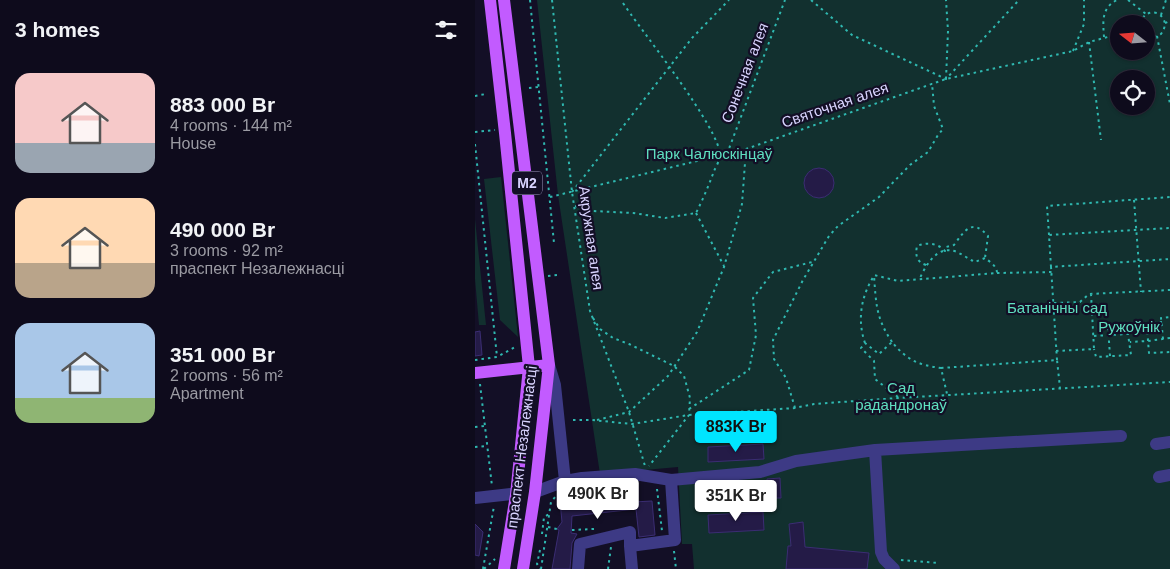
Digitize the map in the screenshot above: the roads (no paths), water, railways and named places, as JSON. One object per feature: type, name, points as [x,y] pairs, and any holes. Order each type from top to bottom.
[{"type":"main road","name":"праспект Незалежнасці","points":[[490,0],[529,367],[515,495],[504,569]]},
{"type":"main road","name":"праспект Незалежнасці","points":[[504,0],[549,365],[535,492],[523,569]]},
{"type":"main road","points":[[478,379],[529,367],[549,365]]},
{"type":"street","points":[[549,365],[555,385],[565,481]]},
{"type":"street","points":[[535,492],[565,481],[635,474],[671,480],[760,472],[796,462],[875,450],[1121,436]]},
{"type":"street","points":[[1155,444],[1170,442]]},
{"type":"street","points":[[875,450],[881,552],[884,559],[895,569]]},
{"type":"street","points":[[537,474],[565,481]]},
{"type":"street","points":[[630,546],[675,540],[671,480]]},
{"type":"street","points":[[475,498],[515,495]]},
{"type":"street","points":[[578,569],[581,544],[630,532],[632,569]]},
{"type":"park label","name":"Парк Чалюскінцаў","points":[[709,154]]},
{"type":"park label","name":"Батанічны сад","points":[[1057,308]]},
{"type":"park label","name":"Ружоўнік","points":[[1129,327]]},
{"type":"park label","name":"Сад радандронаў","points":[[901,396]]}]
